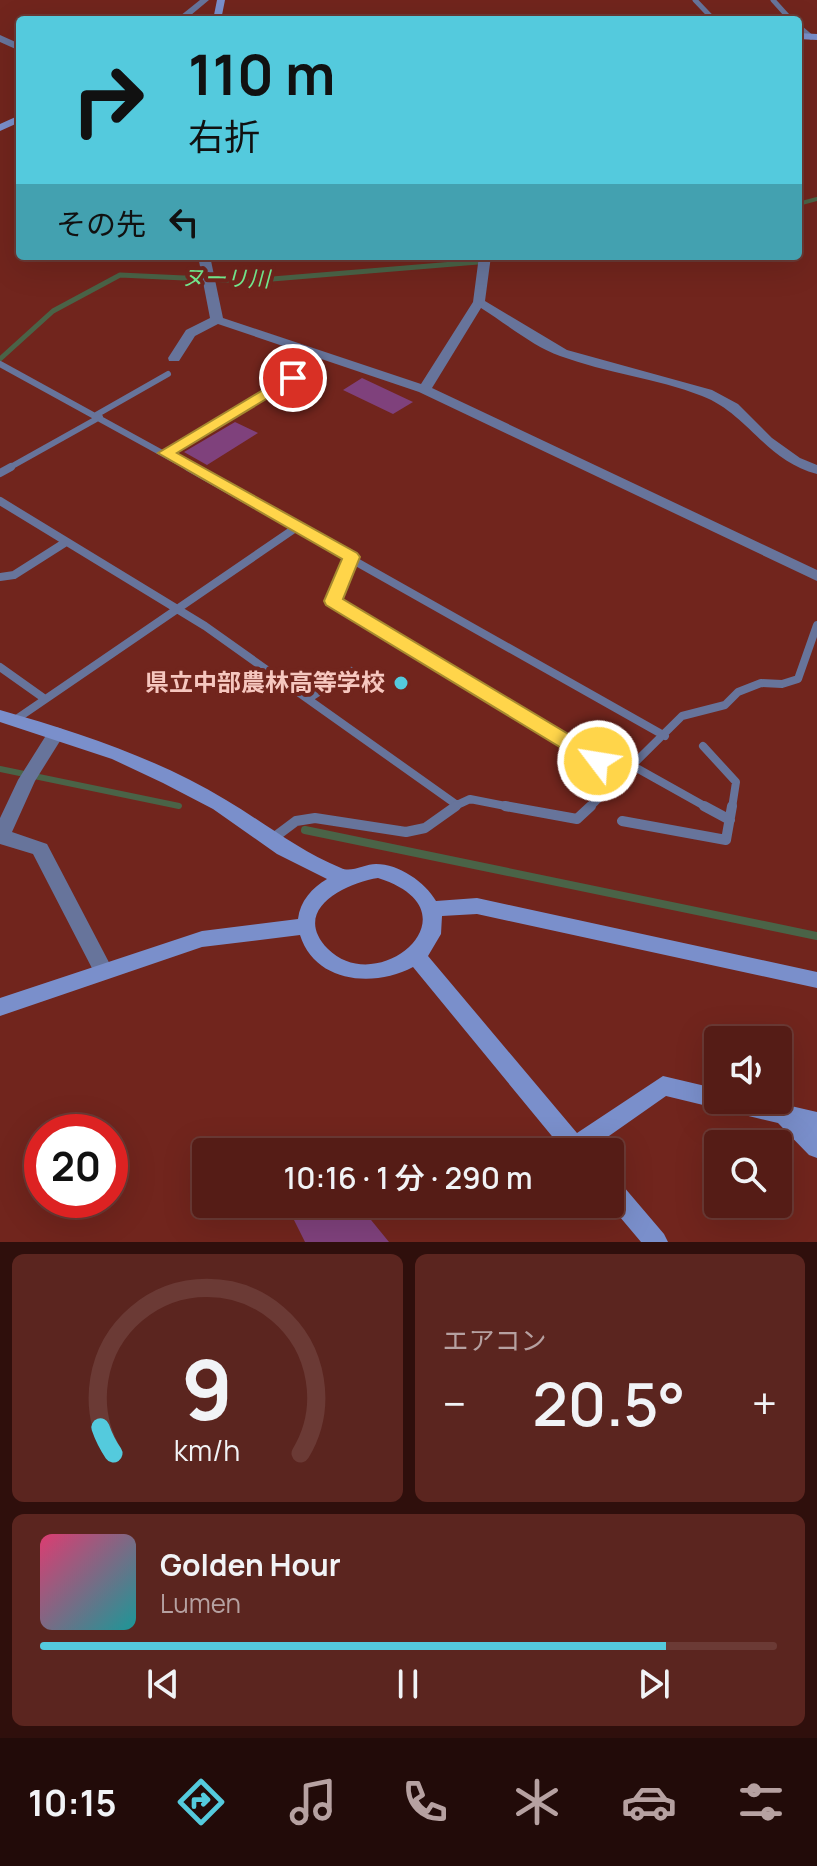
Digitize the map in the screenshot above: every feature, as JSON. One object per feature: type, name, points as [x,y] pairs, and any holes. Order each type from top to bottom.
[{"type":"street","points":[[184,16],[205,0]]},
{"type":"street","points":[[205,260],[217,320]]},
{"type":"street","points":[[424,389],[479,302],[484,260]]},
{"type":"street","points":[[479,302],[562,353],[707,393],[733,407],[767,441],[795,461],[817,470]]},
{"type":"street","points":[[174,358],[190,333],[217,320],[424,389],[817,576]]},
{"type":"street","points":[[8,718],[56,733],[169,778],[219,804],[270,840],[341,877]]},
{"type":"street","points":[[56,733],[27,780],[1,836],[40,849],[103,970]]},
{"type":"street","points":[[378,871],[412,883],[432,909],[433,925],[428,942],[416,956],[400,966],[380,972],[340,966],[323,956],[313,942],[308,926],[316,897],[341,877],[378,871]]},
{"type":"street","points":[[432,909],[477,906],[817,980]]},
{"type":"street","points":[[0,1007],[202,939],[308,926]]},
{"type":"street","points":[[416,956],[568,1138]]},
{"type":"street","points":[[592,1138],[663,1086],[704,1095]]},
{"type":"street","points":[[784,1114],[817,1122]]},
{"type":"street","points":[[784,1114],[817,1148]]},
{"type":"street","points":[[624,1204],[656,1242]]},
{"type":"lane","points":[[695,0],[710,16]]},
{"type":"lane","points":[[773,0],[787,16]]},
{"type":"lane","points":[[0,364],[166,453],[665,736]]},
{"type":"lane","points":[[0,473],[168,374]]},
{"type":"lane","points":[[166,453],[293,378]]},
{"type":"lane","points":[[0,501],[205,626],[457,805]]},
{"type":"lane","points":[[8,718],[45,699],[297,527]]},
{"type":"lane","points":[[0,577],[14,575],[66,542]]},
{"type":"lane","points":[[351,557],[333,601],[623,776]]},
{"type":"lane","points":[[270,840],[296,821],[315,818],[406,832],[425,828],[470,799],[577,819],[682,716],[725,705],[738,692],[761,683],[782,684],[798,679],[817,625]]},
{"type":"lane","points":[[0,667],[45,699]]},
{"type":"lane","points":[[308,699],[351,671]]},
{"type":"lane","points":[[622,821],[726,840],[736,782],[703,746]]},
{"type":"lane","points":[[633,766],[730,820]]},
{"type":"shaded area","points":[[362,378],[413,402],[393,414],[343,390]]},
{"type":"shaded area","points":[[235,422],[258,433],[207,465],[184,452]]},
{"type":"shaded area","points":[[293,1218],[369,1218],[389,1242],[305,1242]]},
{"type":"waterway","name":"ヌーリ川","points":[[802,203],[817,199]]},
{"type":"waterway","name":"ヌーリ川","points":[[0,359],[53,311],[120,275],[249,281],[478,262]]},
{"type":"waterway","points":[[0,769],[179,806]]},
{"type":"waterway","points":[[305,830],[817,936]]},
{"type":"place","name":"県立中部農林高等学校","points":[[401,683]]},
{"type":"route","points":[[293,378],[166,453],[351,557],[333,601],[598,761]]}]
